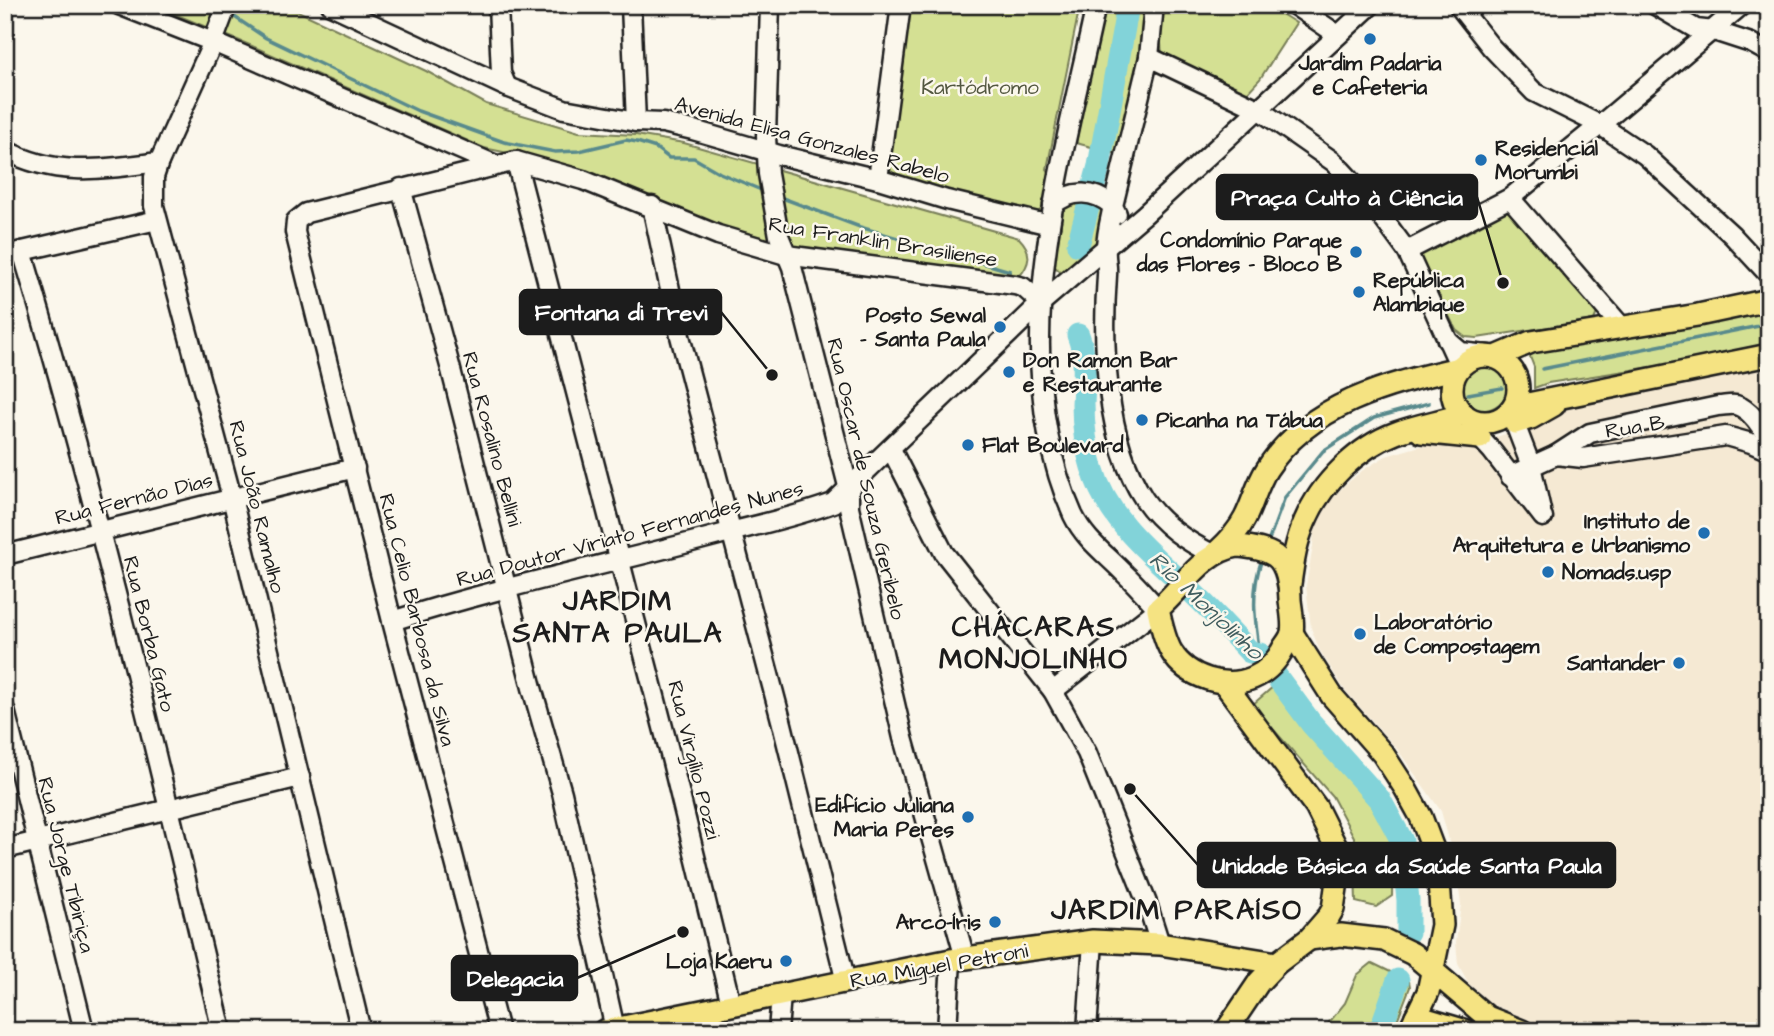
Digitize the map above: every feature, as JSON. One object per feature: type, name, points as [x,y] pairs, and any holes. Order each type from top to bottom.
[{"type":"main road","points":[[1769,300],[1698,315],[1531,342],[1491,356],[1475,357],[1459,368],[1382,387],[1342,405],[1310,426],[1278,454],[1265,472],[1245,518],[1233,537],[1192,572],[1164,604],[1167,647],[1175,658],[1191,671],[1224,683],[1242,683],[1268,670],[1279,659],[1292,633],[1290,586],[1294,553],[1305,520],[1324,489],[1351,461],[1366,449],[1397,433],[1490,422],[1568,395],[1769,355]]},
{"type":"main road","points":[[1491,356],[1512,369],[1516,378],[1517,398],[1512,413]]},
{"type":"main road","points":[[1459,368],[1452,387],[1457,407],[1472,424]]},
{"type":"main road","points":[[1408,430],[1472,424]]},
{"type":"main road","points":[[1214,555],[1228,548],[1252,547],[1275,556],[1282,564],[1290,586]]},
{"type":"main road","points":[[1292,633],[1332,696],[1382,754],[1421,817],[1433,849],[1439,881],[1441,925],[1427,992],[1413,1023],[1466,1031]]},
{"type":"main road","points":[[1224,683],[1316,807],[1336,847],[1338,876],[1333,909],[1308,939],[1277,963],[1259,982],[1226,1031]]},
{"type":"main road","points":[[1308,939],[1341,935],[1384,940],[1413,954],[1487,1017],[1522,1031]]},
{"type":"main road","name":"Rua Miguel Petroni","points":[[609,1030],[958,959],[1093,941],[1160,944],[1277,963]]},
{"type":"street","points":[[119,5],[216,34],[496,165]]},
{"type":"street","name":"Rua João Ramalho","points":[[227,5],[159,162],[154,177],[154,206],[232,498],[361,1031]]},
{"type":"street","name":"Avenida Elisa Gonzales Rabelo","points":[[331,5],[355,10],[507,87],[583,114],[663,123],[1050,225]]},
{"type":"street","points":[[498,5],[502,73],[507,87]]},
{"type":"street","points":[[631,5],[636,122]]},
{"type":"street","name":"Rua Oscar de Souza Geribelo","points":[[771,5],[766,136],[768,174],[779,236],[792,267],[849,490],[849,507],[958,959],[947,1031]]},
{"type":"street","points":[[878,179],[901,5]]},
{"type":"street","points":[[1053,691],[1164,604],[1100,551],[1074,515],[1052,454],[1043,403],[1040,327],[1050,225],[1057,202],[1096,5]]},
{"type":"street","points":[[1154,5],[1149,57],[1105,249],[1108,271],[1105,304],[1107,377],[1114,417],[1129,472],[1145,500],[1169,528],[1214,555]]},
{"type":"street","points":[[1294,5],[1338,35]]},
{"type":"street","name":"Rua Doutor Viriato Fernandes Nunes","points":[[392,621],[508,588],[803,514],[834,503],[1041,303],[1145,214],[1371,5]]},
{"type":"street","points":[[1458,5],[1491,47],[1534,92],[1600,125],[1645,155],[1732,235],[1769,275]]},
{"type":"street","points":[[1655,5],[1696,29],[1714,31],[1751,43],[1769,53]]},
{"type":"street","points":[[1407,251],[1510,198],[1742,5]]},
{"type":"street","points":[[1149,57],[1258,109],[1334,162],[1370,201],[1407,251],[1459,368]]},
{"type":"street","points":[[5,150],[43,165],[68,170],[102,170],[159,162]]},
{"type":"street","points":[[401,188],[516,161]]},
{"type":"street","name":"Rua Franklin Brasiliense","points":[[516,161],[583,180],[718,235],[786,255],[1015,285],[1023,287],[1041,303]]},
{"type":"street","name":"Rua Virgílio Pozzi","points":[[516,161],[672,761],[731,1004]]},
{"type":"street","name":"Rua Celio Barbosa da Silva","points":[[401,188],[306,214],[296,221],[295,232],[392,621],[499,1031]]},
{"type":"street","name":"Rua Rosalino Bellini","points":[[401,188],[562,793],[609,1030]]},
{"type":"street","points":[[1057,202],[1077,192],[1095,194],[1113,206],[1120,219],[1132,220],[1145,214]]},
{"type":"street","points":[[1510,198],[1620,326]]},
{"type":"street","points":[[652,206],[680,336],[846,982]]},
{"type":"street","points":[[14,253],[157,219]]},
{"type":"street","name":"Rua Borba Gato","points":[[14,253],[67,399],[170,810],[222,1031]]},
{"type":"street","points":[[1447,340],[1461,352],[1491,356]]},
{"type":"street","points":[[1556,456],[1590,433],[1606,428],[1718,406],[1736,405],[1747,412],[1769,441]]},
{"type":"street","points":[[1726,436],[1737,427],[1747,412]]},
{"type":"street","points":[[1472,424],[1543,517],[1531,466],[1512,413]]},
{"type":"street","name":"Rua B","points":[[1510,475],[1556,456],[1583,458],[1726,436],[1769,451]]},
{"type":"street","points":[[891,449],[944,553],[1053,691],[1087,753],[1147,903],[1160,944]]},
{"type":"street","name":"Rua Fernão Dias","points":[[5,555],[355,468]]},
{"type":"street","name":"Rua Jorge Tibiriça","points":[[5,710],[84,1031]]},
{"type":"street","points":[[5,849],[300,777]]},
{"type":"street","points":[[1087,1031],[1093,941]]},
{"type":"street","points":[[778,1031],[781,995]]},
{"type":"shaded area","points":[[1769,363],[1769,1031],[1554,1031],[1491,1004],[1469,984],[1458,964],[1456,942],[1461,904],[1455,862],[1441,811],[1397,749],[1344,689],[1319,649],[1311,628],[1306,586],[1314,529],[1329,502],[1345,485],[1386,456],[1420,446],[1442,444],[1464,447],[1535,425],[1538,412]]},
{"type":"green space","points":[[153,5],[285,5],[426,71],[486,104],[579,132],[636,135],[684,143],[1019,238],[1028,253],[1028,263],[1019,277],[765,244],[690,216],[575,167],[484,148]]},
{"type":"green space","name":"Kartódromo","points":[[908,5],[1080,5],[1047,169],[1052,176],[1041,210],[1033,216],[894,177],[889,166]]},
{"type":"green space","points":[[1102,5],[1149,5],[1118,154],[1076,143]]},
{"type":"green space","points":[[1163,5],[1267,5],[1296,23],[1260,79],[1246,94],[1162,55],[1159,21]]},
{"type":"green space","points":[[1078,198],[1099,205],[1104,214],[1099,243],[1063,274],[1054,266],[1063,211],[1068,203]]},
{"type":"green space","points":[[1506,211],[1513,212],[1596,308],[1594,320],[1477,338],[1465,337],[1456,330],[1420,258],[1420,252],[1465,234]]},
{"type":"green space","points":[[1769,304],[1769,343],[1683,362],[1548,383],[1534,388],[1534,367],[1527,349]]},
{"type":"green space","points":[[1486,366],[1497,369],[1504,375],[1508,390],[1499,404],[1479,411],[1462,401],[1458,386],[1467,373]]},
{"type":"green space","points":[[1274,686],[1336,764],[1371,802],[1393,845],[1392,896],[1376,907],[1356,902],[1354,837],[1332,796],[1252,705]]},
{"type":"green space","points":[[1372,963],[1409,981],[1410,987],[1393,1031],[1322,1031],[1345,1003],[1357,975]]},
{"type":"waterway","name":"Rio Monjolinho","points":[[1078,245],[1099,166],[1128,5]]},
{"type":"waterway","points":[[230,14],[266,38],[418,111],[504,142],[555,152],[579,151],[626,140],[637,142],[656,148],[669,158],[694,158],[720,173],[766,192]]},
{"type":"waterway","points":[[777,196],[860,227],[1010,271]]},
{"type":"waterway","points":[[1542,369],[1769,324]]},
{"type":"waterway","name":"Rio Monjolinho","points":[[1078,335],[1084,360],[1083,411],[1087,444],[1092,467],[1110,506],[1136,539],[1205,604],[1250,652],[1260,654],[1311,723],[1380,800],[1402,841],[1408,900],[1408,932]]},
{"type":"waterway","points":[[1468,394],[1502,388]]},
{"type":"waterway","points":[[1267,545],[1285,497],[1323,451],[1374,418],[1429,403]]},
{"type":"waterway","points":[[1260,654],[1255,595],[1262,559]]},
{"type":"waterway","name":"Rio Monjolinho","points":[[1380,1031],[1398,980]]},
{"type":"place","name":"Jardim Padaria e Cafeteria","points":[[1370,39]]},
{"type":"place","name":"Residencial Morumbi","points":[[1481,160]]},
{"type":"place","name":"Condomínio Parque das Flores - Bloco B","points":[[1356,252]]},
{"type":"place","name":"Praça Culto à Ciência","points":[[1503,283]]},
{"type":"place","name":"República Alambique","points":[[1359,292]]},
{"type":"place","name":"Posto Sewal - Santa Paula","points":[[1000,327]]},
{"type":"place","name":"Don Ramon Bar e Restaurante","points":[[1009,372]]},
{"type":"place","name":"Fontana di Trevi","points":[[772,375]]},
{"type":"place","name":"Picanha na Tábua","points":[[1142,420]]},
{"type":"place","name":"Flat Boulevard","points":[[968,445]]},
{"type":"place","name":"Instituto de Arquitetura e Urbanismo","points":[[1704,533]]},
{"type":"place","name":"Nomads.usp","points":[[1548,572]]},
{"type":"place","name":"Laboratório de Compostagem","points":[[1360,634]]},
{"type":"place","name":"Santander","points":[[1679,663]]},
{"type":"place","name":"Unidade Básica da Saúde Santa Paula","points":[[1130,789]]},
{"type":"place","name":"Edifício Juliana Maria Peres","points":[[968,817]]},
{"type":"place","name":"Arco-Íris","points":[[995,922]]},
{"type":"place","name":"Delegacia","points":[[683,932]]},
{"type":"place","name":"Loja Kaeru","points":[[786,961]]},
{"type":"district","name":"JARDIM SANTA PAULA","points":[[618,617]]},
{"type":"district","name":"CHÁCARAS MONJOLINHO","points":[[1034,643]]},
{"type":"district","name":"JARDIM PARAÍSO","points":[[1177,910]]}]
